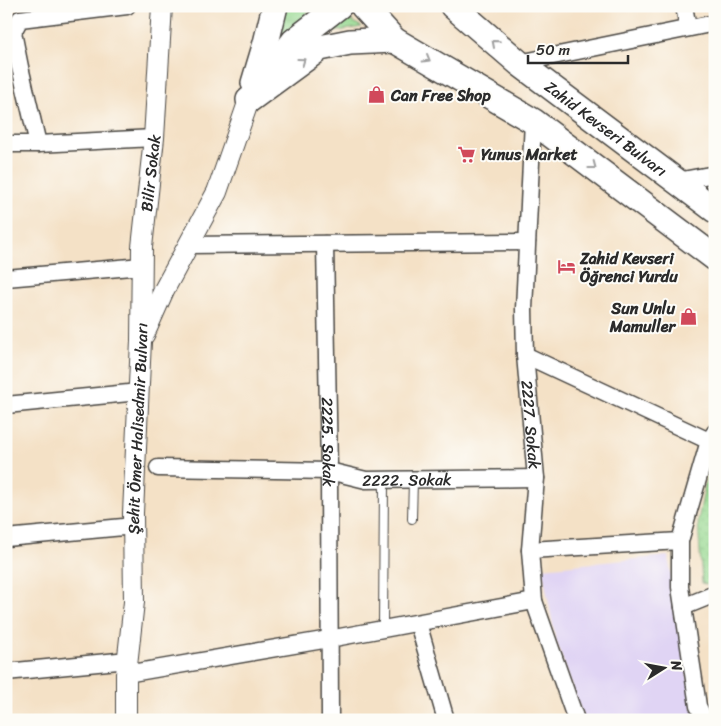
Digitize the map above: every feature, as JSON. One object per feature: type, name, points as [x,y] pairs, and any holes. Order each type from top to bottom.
[{"type":"main road","points":[[249,100],[258,6]]},
{"type":"main road","points":[[249,100],[275,6]]},
{"type":"main road","points":[[249,100],[294,41],[339,6]]},
{"type":"main road","points":[[363,6],[394,40],[533,121],[715,258]]},
{"type":"main road","name":"Zahid Kevseri Bulvarı","points":[[458,9],[519,63],[715,210]]},
{"type":"main road","points":[[249,100],[320,48],[350,42],[394,40]]},
{"type":"street","points":[[38,144],[20,67],[10,34],[20,19],[127,6]]},
{"type":"street","name":"Bilir Sokak","points":[[141,341],[142,247],[154,138],[162,6]]},
{"type":"street","points":[[684,6],[688,28]]},
{"type":"street","points":[[519,63],[715,23]]},
{"type":"street","name":"Şehit Ömer Halisedmir Bulvarı","points":[[126,720],[127,667],[134,602],[136,441],[141,341],[164,290],[217,192],[249,100]]},
{"type":"street","name":"2227. Sokak","points":[[533,121],[524,309],[525,355],[536,478],[530,550],[534,601],[576,720]]},
{"type":"street","points":[[6,144],[154,138]]},
{"type":"street","points":[[677,181],[715,174]]},
{"type":"street","points":[[189,245],[527,242]]},
{"type":"street","name":"2225. Sokak","points":[[325,244],[329,471],[330,720]]},
{"type":"street","points":[[6,278],[142,266]]},
{"type":"street","points":[[525,355],[713,439],[680,541],[680,587],[698,706],[705,720]]},
{"type":"street","points":[[6,405],[139,392]]},
{"type":"street","name":"2222. Sokak","points":[[158,468],[329,471],[366,480],[536,478]]},
{"type":"street","points":[[6,538],[134,526]]},
{"type":"street","points":[[530,550],[680,541]]},
{"type":"street","points":[[684,607],[715,594]]},
{"type":"street","points":[[6,672],[127,667],[329,639],[534,601]]},
{"type":"street","points":[[418,623],[446,720]]},
{"type":"lane","points":[[383,629],[384,480]]},
{"type":"lane","points":[[412,519],[413,480]]},
{"type":"shaded area","points":[[668,556],[693,708],[699,720],[584,720],[556,641],[542,568]]},
{"type":"green space","points":[[286,6],[313,6],[283,42],[276,42]]},
{"type":"green space","points":[[342,15],[362,27],[322,34]]},
{"type":"green space","points":[[715,466],[715,585],[711,586],[702,583],[698,521],[708,468]]},
{"type":"place","name":"Can Free Shop","points":[[377,95]]},
{"type":"place","name":"Yunus Market","points":[[467,154]]},
{"type":"place","name":"Zahid Kevseri Öğrenci Yurdu","points":[[566,267]]},
{"type":"place","name":"Sun Unlu Mamuller","points":[[689,317]]}]
